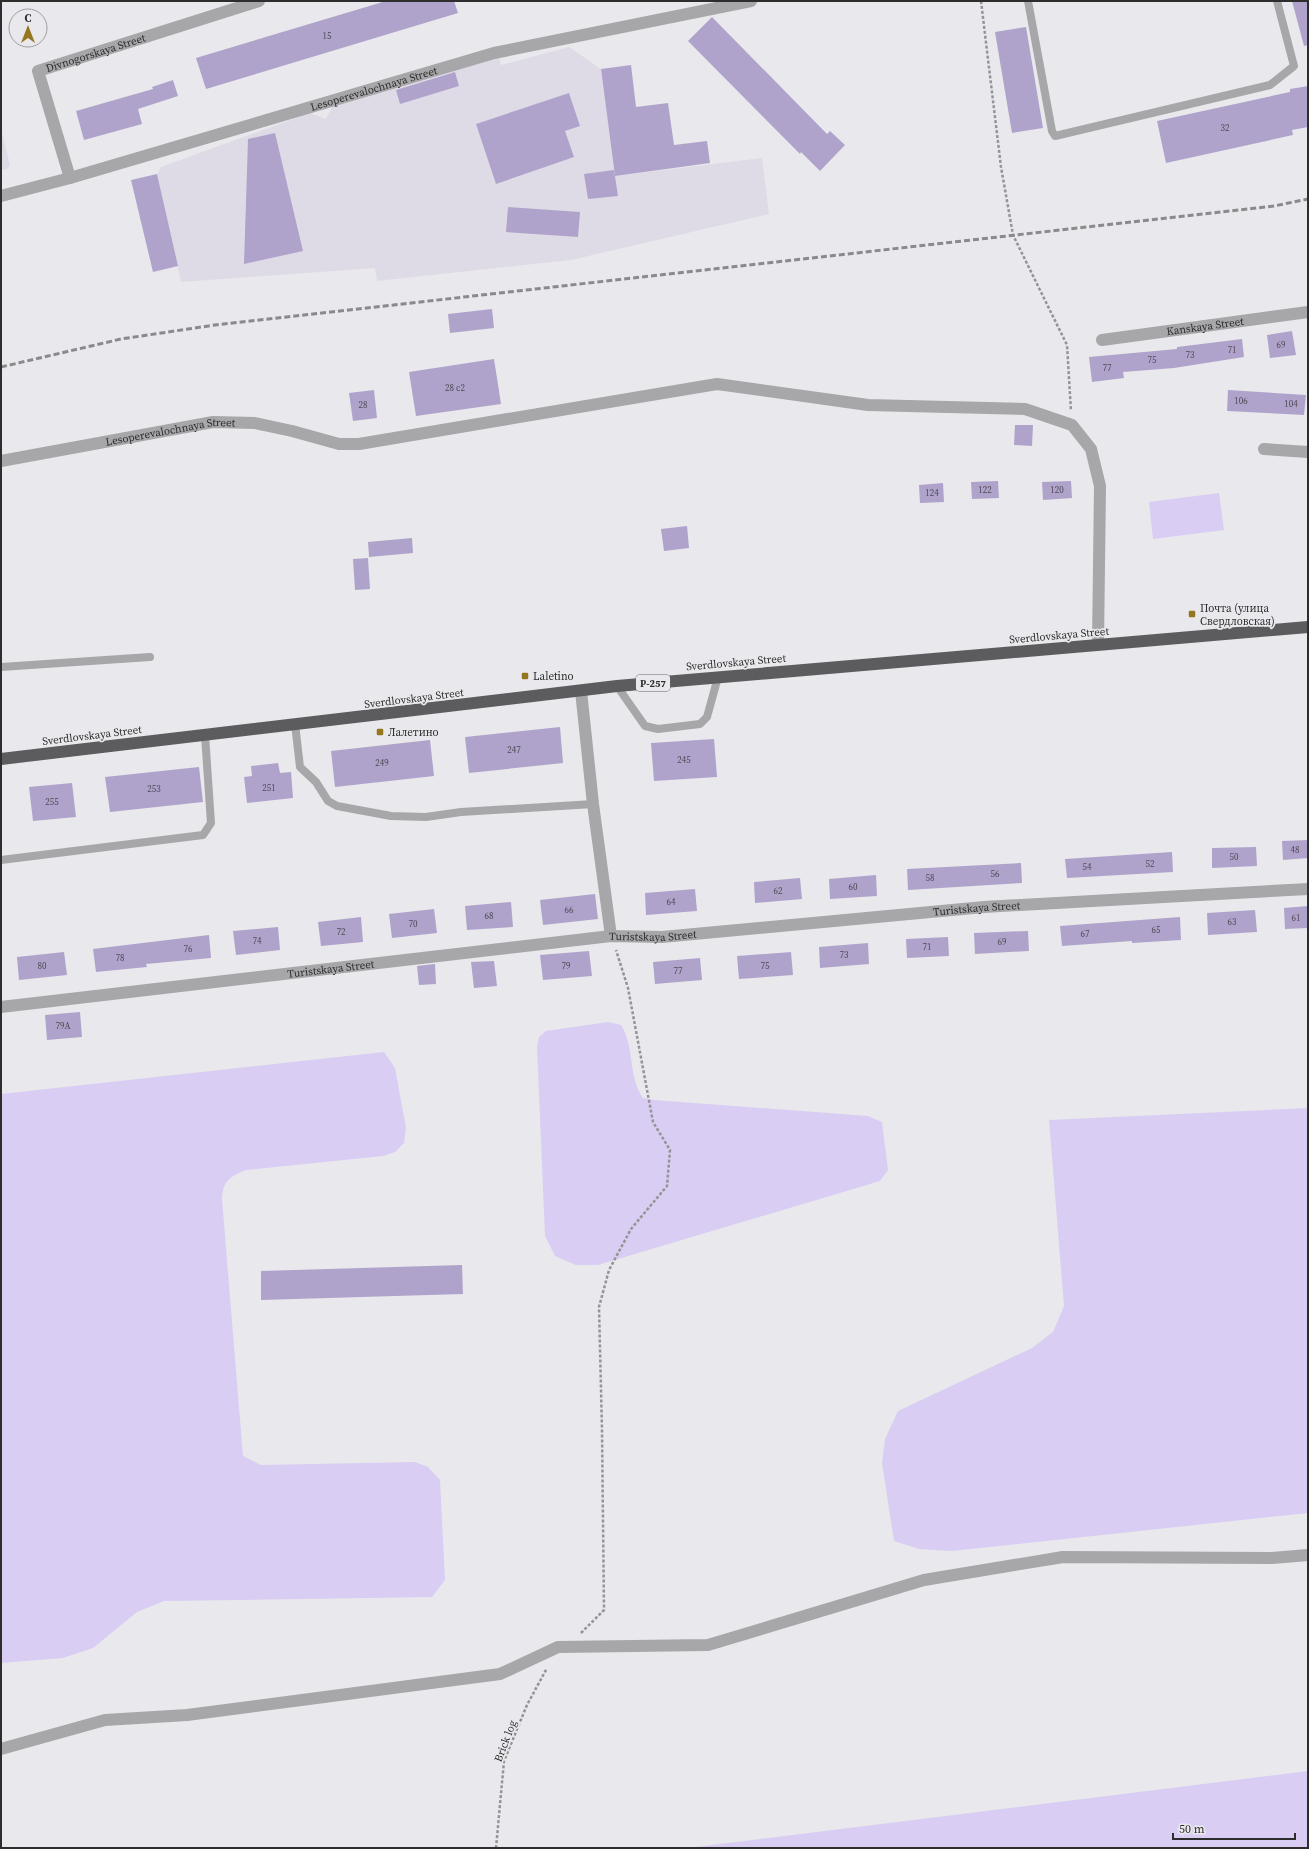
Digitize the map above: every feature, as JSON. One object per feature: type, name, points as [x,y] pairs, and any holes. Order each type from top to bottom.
[{"type":"highway","name":"Sverdlovskaya Street","points":[[1,759],[617,686],[1308,627]]},
{"type":"street","name":"Divnogorskaya Street","points":[[70,178],[38,71],[223,6],[259,1]]},
{"type":"street","name":"Lesoperevalochnaya Street","points":[[1,196],[70,178],[494,53],[752,1]]},
{"type":"street","name":"Kanskaya Street","points":[[1102,340],[1308,312]]},
{"type":"street","name":"Lesoperevalochnaya Street","points":[[1,461],[213,422],[255,423],[292,431],[339,444],[360,444],[717,384],[868,405],[1025,409],[1072,425]]},
{"type":"street","points":[[1072,425],[1091,449],[1100,486],[1098,644]]},
{"type":"street","points":[[1264,450],[1308,452]]},
{"type":"street","points":[[581,691],[593,804],[611,936]]},
{"type":"street","name":"Turistskaya Street","points":[[1,1007],[611,936],[662,936],[984,907],[1308,889]]},
{"type":"street","points":[[1,1750],[105,1720],[187,1715],[500,1674],[558,1647],[708,1645],[924,1580],[1064,1557],[1272,1558],[1308,1555]]},
{"type":"lane","points":[[1028,1],[1052,132],[1055,136],[1270,85],[1294,66],[1277,1]]},
{"type":"lane","points":[[1,667],[150,657]]},
{"type":"lane","points":[[617,686],[645,726],[658,729],[700,724],[707,717],[718,677]]},
{"type":"lane","points":[[295,724],[300,767],[316,782],[328,801],[338,806],[391,816],[426,817],[461,812],[593,804]]},
{"type":"lane","points":[[1,860],[203,835],[211,823],[205,735]]},
{"type":"path","points":[[981,1],[1001,167],[1014,235],[1067,345],[1072,425]]},
{"type":"path","points":[[558,1647],[580,1633],[604,1610],[599,1307],[609,1270],[631,1229],[667,1186],[670,1150],[653,1122],[628,988],[611,936]]},
{"type":"path","name":"Brick log","points":[[496,1848],[504,1761],[527,1705],[558,1647]]},
{"type":"shaded area","points":[[569,47],[601,69],[615,176],[762,158],[769,214],[571,260],[377,281],[375,268],[181,282],[157,174],[161,167],[310,113],[326,119],[332,107],[499,57],[501,65]]},
{"type":"shaded area","points":[[1,129],[10,165],[7,169],[1,170]]},
{"type":"shaded area","points":[[1219,493],[1224,530],[1153,539],[1149,502]]},
{"type":"shaded area","points":[[608,1022],[621,1025],[628,1043],[635,1081],[643,1098],[868,1116],[882,1122],[888,1170],[880,1181],[598,1265],[576,1265],[555,1256],[545,1236],[537,1047],[539,1037],[546,1031]]},
{"type":"shaded area","points":[[384,1052],[395,1068],[406,1128],[404,1143],[395,1152],[383,1156],[246,1170],[228,1180],[224,1188],[222,1199],[243,1456],[261,1465],[415,1462],[428,1467],[440,1480],[445,1580],[432,1597],[164,1601],[137,1612],[93,1648],[63,1658],[1,1663],[1,1094]]},
{"type":"shaded area","points":[[1308,1108],[1308,1513],[952,1551],[919,1549],[894,1541],[882,1463],[885,1439],[898,1411],[1032,1348],[1053,1332],[1064,1306],[1049,1120]]},
{"type":"shaded area","points":[[1308,1771],[1308,1848],[688,1848]]},
{"type":"building","points":[[386,1],[454,1],[458,13],[206,89],[196,58]]},
{"type":"building","points":[[1292,1],[1308,1],[1308,45],[1304,46]]},
{"type":"building","points":[[712,17],[827,134],[830,131],[845,145],[820,171],[801,152],[800,154],[688,41]]},
{"type":"building","points":[[1026,27],[1043,128],[1012,133],[995,32]]},
{"type":"building","points":[[631,65],[636,107],[668,103],[674,145],[707,141],[710,163],[615,176],[601,69]]},
{"type":"building","points":[[455,72],[459,86],[400,104],[396,90]]},
{"type":"building","points":[[173,80],[178,96],[138,109],[142,124],[84,140],[76,111],[153,89],[152,87]]},
{"type":"building","points":[[1308,86],[1308,127],[1292,130],[1293,135],[1166,163],[1157,121],[1290,92],[1290,89]]},
{"type":"building","points":[[569,93],[580,126],[565,131],[574,157],[496,184],[476,124]]},
{"type":"building","points":[[275,133],[303,251],[244,264],[248,139]]},
{"type":"building","points":[[614,170],[618,196],[588,199],[584,174]]},
{"type":"building","points":[[157,174],[178,266],[153,272],[131,180]]},
{"type":"building","points":[[508,207],[580,212],[578,237],[506,232]]},
{"type":"building","points":[[492,309],[494,328],[450,333],[448,314]]},
{"type":"building","points":[[1292,331],[1296,355],[1270,358],[1267,335]]},
{"type":"building","points":[[1242,339],[1244,357],[1174,368],[1123,372],[1124,378],[1092,382],[1089,357],[1177,349],[1177,347]]},
{"type":"building","points":[[494,359],[501,404],[416,416],[409,372]]},
{"type":"building","points":[[374,390],[377,418],[353,421],[349,393]]},
{"type":"building","points":[[1228,390],[1306,395],[1304,415],[1227,411]]},
{"type":"building","points":[[1015,425],[1033,425],[1032,446],[1014,445]]},
{"type":"building","points":[[998,481],[999,498],[972,499],[971,482]]},
{"type":"building","points":[[1071,481],[1072,498],[1043,500],[1042,482]]},
{"type":"building","points":[[943,483],[944,502],[920,503],[919,485]]},
{"type":"building","points":[[687,526],[689,548],[664,551],[661,529]]},
{"type":"building","points":[[412,538],[413,553],[369,557],[368,542]]},
{"type":"building","points":[[368,558],[370,589],[355,590],[353,559]]},
{"type":"building","points":[[560,727],[563,763],[469,773],[465,737]]},
{"type":"building","points":[[714,739],[717,777],[654,781],[651,743]]},
{"type":"building","points":[[430,740],[434,776],[335,787],[331,751]]},
{"type":"building","points":[[278,763],[280,773],[291,772],[293,798],[247,803],[244,777],[252,776],[251,766]]},
{"type":"building","points":[[199,767],[203,802],[110,812],[105,777]]},
{"type":"building","points":[[72,783],[76,817],[33,821],[29,787]]},
{"type":"building","points":[[1308,840],[1308,858],[1283,860],[1282,841]]},
{"type":"building","points":[[1256,847],[1257,866],[1212,868],[1212,848]]},
{"type":"building","points":[[1172,852],[1173,872],[1067,878],[1065,859]]},
{"type":"building","points":[[1021,863],[1022,883],[908,890],[907,869]]},
{"type":"building","points":[[876,875],[877,896],[830,899],[829,879]]},
{"type":"building","points":[[800,878],[802,899],[755,903],[754,882]]},
{"type":"building","points":[[695,889],[697,911],[646,915],[645,893]]},
{"type":"building","points":[[595,894],[598,919],[543,925],[540,900]]},
{"type":"building","points":[[511,902],[513,927],[467,930],[465,906]]},
{"type":"building","points":[[1308,906],[1308,928],[1285,929],[1284,908]]},
{"type":"building","points":[[434,909],[437,933],[392,938],[389,914]]},
{"type":"building","points":[[1255,910],[1257,932],[1208,935],[1207,913]]},
{"type":"building","points":[[361,917],[363,942],[321,946],[318,922]]},
{"type":"building","points":[[1180,917],[1181,940],[1132,943],[1132,941],[1062,946],[1060,926]]},
{"type":"building","points":[[278,927],[280,950],[236,955],[233,931]]},
{"type":"building","points":[[1028,931],[1029,951],[975,954],[974,933]]},
{"type":"building","points":[[209,935],[211,958],[146,964],[147,967],[96,972],[93,949]]},
{"type":"building","points":[[948,937],[949,956],[907,958],[906,939]]},
{"type":"building","points":[[868,943],[869,964],[820,968],[819,947]]},
{"type":"building","points":[[589,951],[592,976],[543,980],[540,955]]},
{"type":"building","points":[[64,952],[67,975],[19,980],[17,957]]},
{"type":"building","points":[[791,952],[793,975],[739,979],[737,956]]},
{"type":"building","points":[[700,958],[702,980],[655,984],[653,962]]},
{"type":"building","points":[[494,961],[497,986],[474,988],[471,962]]},
{"type":"building","points":[[435,964],[436,984],[419,985],[417,966]]},
{"type":"building","points":[[80,1012],[82,1037],[47,1040],[45,1015]]},
{"type":"building","points":[[462,1265],[463,1294],[261,1300],[261,1271]]},
{"type":"railway","points":[[1,367],[121,339],[215,325],[1274,206],[1308,199]]},
{"type":"place","name":"Почта (улица Свердловская)","points":[[1192,614]]},
{"type":"place","name":"Laletino","points":[[525,676]]},
{"type":"place","name":"Лалетино","points":[[380,732]]}]
